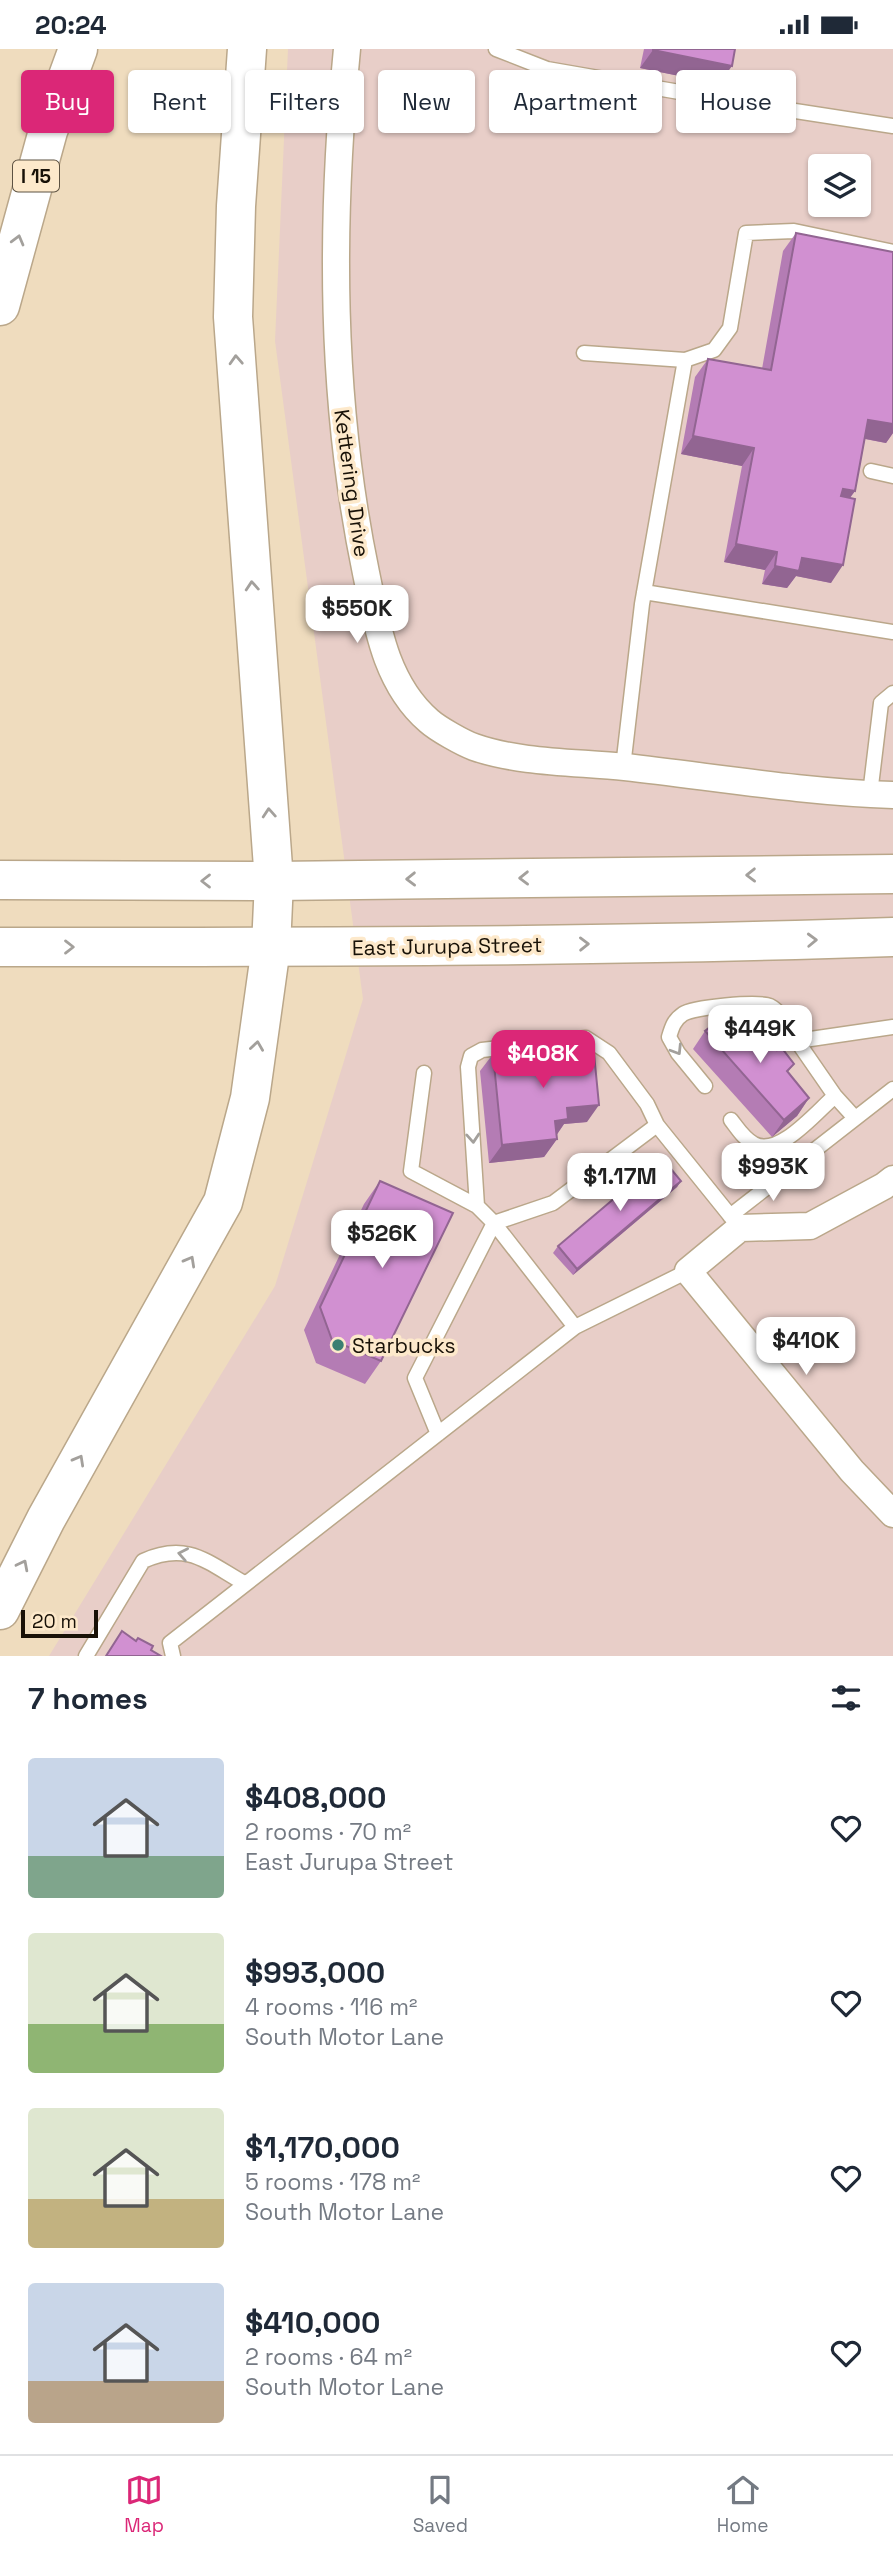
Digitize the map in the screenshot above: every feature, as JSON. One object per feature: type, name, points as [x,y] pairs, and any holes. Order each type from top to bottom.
[{"type":"main road","name":"I 15","points":[[0,306],[48,131],[78,49]]},
{"type":"main road","points":[[0,1610],[46,1519],[223,1202],[250,1098],[271,947],[274,881],[233,317],[236,206],[247,49]]},
{"type":"main road","points":[[6,880],[274,881],[893,874]]},
{"type":"main road","name":"East Jurupa Street","points":[[0,947],[711,943],[893,937]]},
{"type":"street","name":"Kettering Drive","points":[[346,49],[337,182],[338,377],[356,527],[379,636],[397,683],[429,722],[474,747],[529,759],[882,795]]},
{"type":"street","points":[[893,1179],[810,1226],[735,1222],[688,1271],[852,1471],[893,1514]]},
{"type":"lane","points":[[504,50],[547,69],[893,126]]},
{"type":"lane","points":[[584,353],[685,360],[714,350],[730,328],[746,233],[794,231],[893,252]]},
{"type":"lane","points":[[623,767],[644,592],[685,360]]},
{"type":"lane","points":[[871,471],[893,475]]},
{"type":"lane","points":[[644,592],[893,632]]},
{"type":"lane","points":[[882,795],[881,703],[893,693]]},
{"type":"lane","points":[[705,1086],[678,1053],[669,1037],[673,1023],[689,1011],[755,1004],[769,1006],[778,1012],[835,1096],[855,1118]]},
{"type":"lane","points":[[797,1041],[893,1027]]},
{"type":"lane","points":[[477,1206],[468,1067],[471,1056],[482,1050],[586,1038],[608,1053],[647,1104],[657,1125],[735,1222],[855,1118],[893,1089]]},
{"type":"lane","points":[[424,1073],[411,1171],[477,1206],[494,1223],[575,1327]]},
{"type":"lane","points":[[732,1120],[756,1146],[770,1148],[784,1142],[835,1096]]},
{"type":"lane","points":[[438,1434],[415,1378],[494,1223],[553,1203],[657,1125]]},
{"type":"lane","points":[[172,1649],[244,1583],[575,1327],[688,1271]]},
{"type":"lane","points":[[86,1656],[144,1561],[159,1553],[177,1551],[200,1557],[244,1583]]},
{"type":"shaded area","points":[[288,49],[893,49],[893,1656],[49,1656],[275,1286],[363,999],[275,341],[284,133],[364,133],[364,70],[287,70]]},
{"type":"building","points":[[653,49],[735,49],[732,66]]},
{"type":"building","points":[[796,233],[893,252],[893,424],[868,420],[855,491],[843,489],[841,496],[855,499],[843,565],[802,558],[799,571],[775,566],[777,552],[736,544],[754,448],[693,436],[708,359],[771,370]]},
{"type":"building","points":[[723,1017],[733,1030],[746,1020],[760,1038],[764,1034],[777,1050],[781,1047],[794,1064],[787,1071],[809,1098],[784,1120],[705,1031]]},
{"type":"building","points":[[593,1043],[599,1105],[567,1108],[568,1119],[555,1121],[557,1139],[502,1145],[493,1054]]},
{"type":"building","points":[[662,1158],[681,1181],[577,1269],[558,1246]]},
{"type":"building","points":[[380,1181],[453,1213],[381,1361],[332,1340],[320,1307]]},
{"type":"building","points":[[122,1631],[136,1641],[138,1638],[153,1646],[151,1650],[161,1656],[106,1656]]},
{"type":"place","name":"Starbucks","points":[[338,1345]]}]
